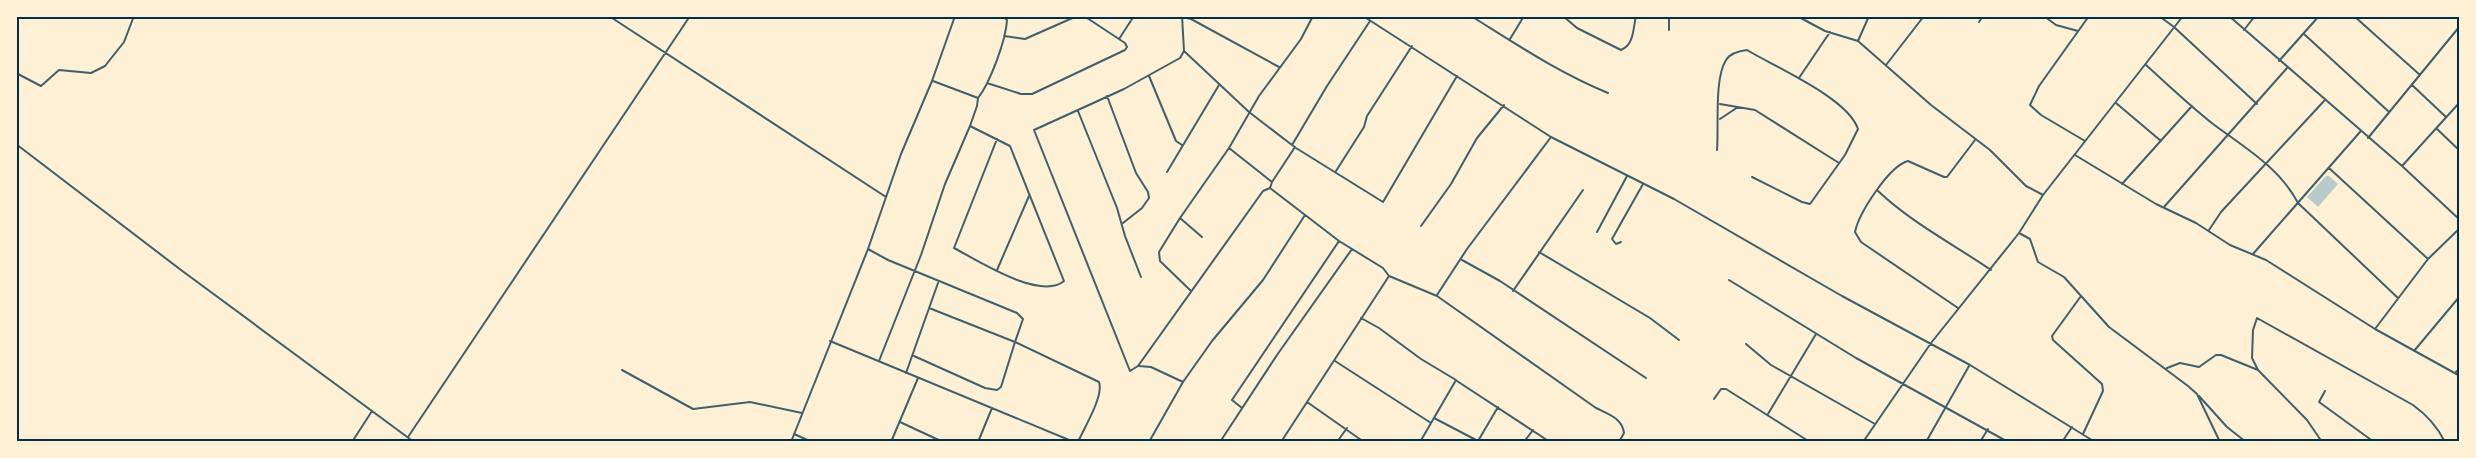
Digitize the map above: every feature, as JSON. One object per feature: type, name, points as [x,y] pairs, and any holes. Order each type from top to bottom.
[{"type":"street","points":[[16,73],[41,86],[59,70],[94,71],[105,66],[124,42],[134,16]]},
{"type":"street","points":[[609,16],[886,197]]},
{"type":"street","points":[[408,437],[690,16]]},
{"type":"street","points":[[791,441],[868,249],[955,16]]},
{"type":"street","points":[[879,362],[945,184],[1004,36],[1007,20],[1002,16]]},
{"type":"street","points":[[1004,36],[1025,39],[1077,16]]},
{"type":"street","points":[[987,83],[1021,94],[1032,94],[1125,50],[1127,46],[1119,39],[1084,16]]},
{"type":"street","points":[[1119,39],[1134,16]]},
{"type":"street","points":[[1191,290],[1158,257],[1180,218],[1229,148],[1249,112],[1279,67],[1301,39],[1313,16]]},
{"type":"street","points":[[1363,16],[1551,137],[1674,199],[1842,296],[1970,365],[2095,441]]},
{"type":"street","points":[[1471,16],[1571,76],[1608,93]]},
{"type":"street","points":[[1509,40],[1524,16]]},
{"type":"street","points":[[1563,16],[1577,28],[1621,50],[1628,48],[1636,16]]},
{"type":"street","points":[[1669,16],[1669,30]]},
{"type":"street","points":[[1797,16],[1830,32],[1858,40],[1975,140],[1990,150],[2026,186],[2043,195]]},
{"type":"street","points":[[1858,40],[1869,16]]},
{"type":"street","points":[[1886,65],[1924,16]]},
{"type":"street","points":[[1979,22],[1983,16]]},
{"type":"street","points":[[2044,16],[2056,24],[2078,31]]},
{"type":"street","points":[[2085,141],[2041,115],[2030,105],[2039,86],[2089,16]]},
{"type":"street","points":[[2159,16],[2174,27],[2257,104]]},
{"type":"street","points":[[1863,441],[1931,343],[1991,270],[2019,233],[2043,195],[2183,16]]},
{"type":"street","points":[[2229,16],[2324,101],[2402,166],[2460,220]]},
{"type":"street","points":[[2244,30],[2255,16]]},
{"type":"street","points":[[2279,60],[2319,16]]},
{"type":"street","points":[[2354,16],[2420,75]]},
{"type":"street","points":[[1279,67],[1191,19],[1182,17],[1184,51],[1180,58],[1149,76],[1034,130],[1128,369],[1133,371],[1138,366],[1263,191],[1270,188],[1327,86],[1370,21]]},
{"type":"street","points":[[2368,138],[2460,27]]},
{"type":"street","points":[[1798,78],[1830,32]]},
{"type":"street","points":[[2304,34],[2389,112]]},
{"type":"street","points":[[1336,171],[1364,127],[1367,116],[1412,46]]},
{"type":"street","points":[[1717,150],[1720,72],[1727,58],[1738,51],[1747,50],[1798,78],[1829,97],[1855,120],[1858,129],[1839,163],[1810,204],[1752,177]]},
{"type":"street","points":[[1184,51],[1249,112],[1294,146],[1383,202],[1457,76]]},
{"type":"street","points":[[2146,65],[2193,106],[2251,150],[2290,189],[2298,203],[2398,298]]},
{"type":"street","points":[[2164,207],[2287,68]]},
{"type":"street","points":[[1149,76],[1176,141],[1183,146]]},
{"type":"street","points":[[932,81],[978,98]]},
{"type":"street","points":[[1167,172],[1219,85]]},
{"type":"street","points":[[2412,85],[2446,117]]},
{"type":"street","points":[[1107,96],[1136,172],[1149,198],[1142,208],[1122,224]]},
{"type":"street","points":[[2208,230],[2221,212],[2324,101]]},
{"type":"street","points":[[2402,166],[2460,102]]},
{"type":"street","points":[[2116,103],[2161,141]]},
{"type":"street","points":[[1719,104],[1755,110],[1839,163]]},
{"type":"street","points":[[1421,225],[1451,184],[1477,138],[1504,105]]},
{"type":"street","points":[[2122,184],[2193,106]]},
{"type":"street","points":[[1719,120],[1738,107]]},
{"type":"street","points":[[1078,111],[1141,277]]},
{"type":"street","points":[[970,126],[997,139],[1010,146],[1064,281],[1059,285],[1045,287],[1031,284],[954,248],[997,139]]},
{"type":"street","points":[[2437,129],[2460,151]]},
{"type":"street","points":[[2253,255],[2360,132]]},
{"type":"street","points":[[1437,296],[1472,242],[1551,137]]},
{"type":"street","points":[[1959,308],[1861,242],[1855,232],[1857,224],[1877,191],[1896,166],[1908,161],[1947,177],[1975,140]]},
{"type":"street","points":[[16,144],[181,270],[414,441]]},
{"type":"street","points":[[1229,148],[1272,182]]},
{"type":"street","points":[[2076,154],[2122,184],[2208,230],[2230,245],[2266,260],[2375,328],[2460,376]]},
{"type":"street","points":[[2328,167],[2428,259]]},
{"type":"street","points":[[1597,232],[1627,176]]},
{"type":"street","points":[[1621,242],[1616,244],[1612,239],[1643,184]]},
{"type":"street","points":[[1270,188],[1339,241],[1383,268],[1389,276],[1437,296],[1596,408],[1615,417],[1623,427],[1624,433],[1619,441]]},
{"type":"street","points":[[1513,291],[1583,190]]},
{"type":"street","points":[[1877,191],[1916,223],[1991,270]]},
{"type":"street","points":[[997,270],[1029,195]]},
{"type":"street","points":[[1149,441],[1183,382],[1212,341],[1263,280],[1305,216]]},
{"type":"street","points":[[1180,218],[1202,237]]},
{"type":"street","points":[[2375,328],[2428,259],[2460,228]]},
{"type":"street","points":[[2019,233],[2026,235],[2030,240],[2038,262],[2064,278],[2109,327],[2166,368],[2196,394],[2227,427],[2246,441]]},
{"type":"street","points":[[1242,408],[1232,400],[1339,241]]},
{"type":"street","points":[[868,249],[914,271],[1017,313],[1023,319],[1001,387],[997,390],[985,388],[914,356]]},
{"type":"street","points":[[1220,441],[1352,249]]},
{"type":"street","points":[[1539,252],[1650,318],[1679,340]]},
{"type":"street","points":[[1462,260],[1646,378]]},
{"type":"street","points":[[1281,441],[1389,276]]},
{"type":"street","points":[[1729,280],[1903,384],[2008,441]]},
{"type":"street","points":[[906,373],[939,281]]},
{"type":"street","points":[[2081,296],[2052,336],[2053,340],[2102,384],[2103,391],[2082,434]]},
{"type":"street","points":[[2414,351],[2460,296]]},
{"type":"street","points":[[830,341],[1076,441],[1093,410],[1100,391],[1098,382],[1015,342],[929,308]]},
{"type":"street","points":[[1360,318],[1379,328],[1421,359],[1550,441]]},
{"type":"street","points":[[2322,441],[2307,420],[2258,370],[2251,355],[2257,318],[2413,405],[2425,413],[2436,425],[2445,441]]},
{"type":"street","points":[[1768,414],[1816,333]]},
{"type":"street","points":[[1746,344],[1771,365],[1875,424]]},
{"type":"street","points":[[2166,368],[2184,363],[2199,367],[2216,356],[2222,355],[2258,370]]},
{"type":"street","points":[[1335,361],[1432,423]]},
{"type":"street","points":[[1926,441],[1970,365]]},
{"type":"street","points":[[1138,366],[1151,367],[1183,382]]},
{"type":"street","points":[[2455,373],[2460,368]]},
{"type":"street","points":[[622,370],[693,409],[750,402],[802,413]]},
{"type":"street","points":[[891,441],[918,378]]},
{"type":"street","points":[[1420,441],[1456,380]]},
{"type":"street","points":[[1714,399],[1721,389],[1726,389],[1810,441]]},
{"type":"street","points":[[2325,391],[2319,402],[2374,441]]},
{"type":"street","points":[[2196,394],[2220,441]]},
{"type":"street","points":[[1307,402],[1364,441]]},
{"type":"street","points":[[978,441],[992,408]]},
{"type":"street","points":[[1434,418],[1478,441],[1498,408]]},
{"type":"street","points":[[352,441],[373,411]]},
{"type":"street","points":[[900,422],[943,441]]},
{"type":"street","points":[[2062,441],[2072,427]]},
{"type":"street","points":[[1337,441],[1347,428]]},
{"type":"street","points":[[1980,441],[1988,429]]},
{"type":"street","points":[[1524,441],[1533,430]]},
{"type":"street","points":[[794,434],[812,441]]},
{"type":"shaded area","points":[[2326,176],[2338,184],[2318,207],[2307,197]]}]
